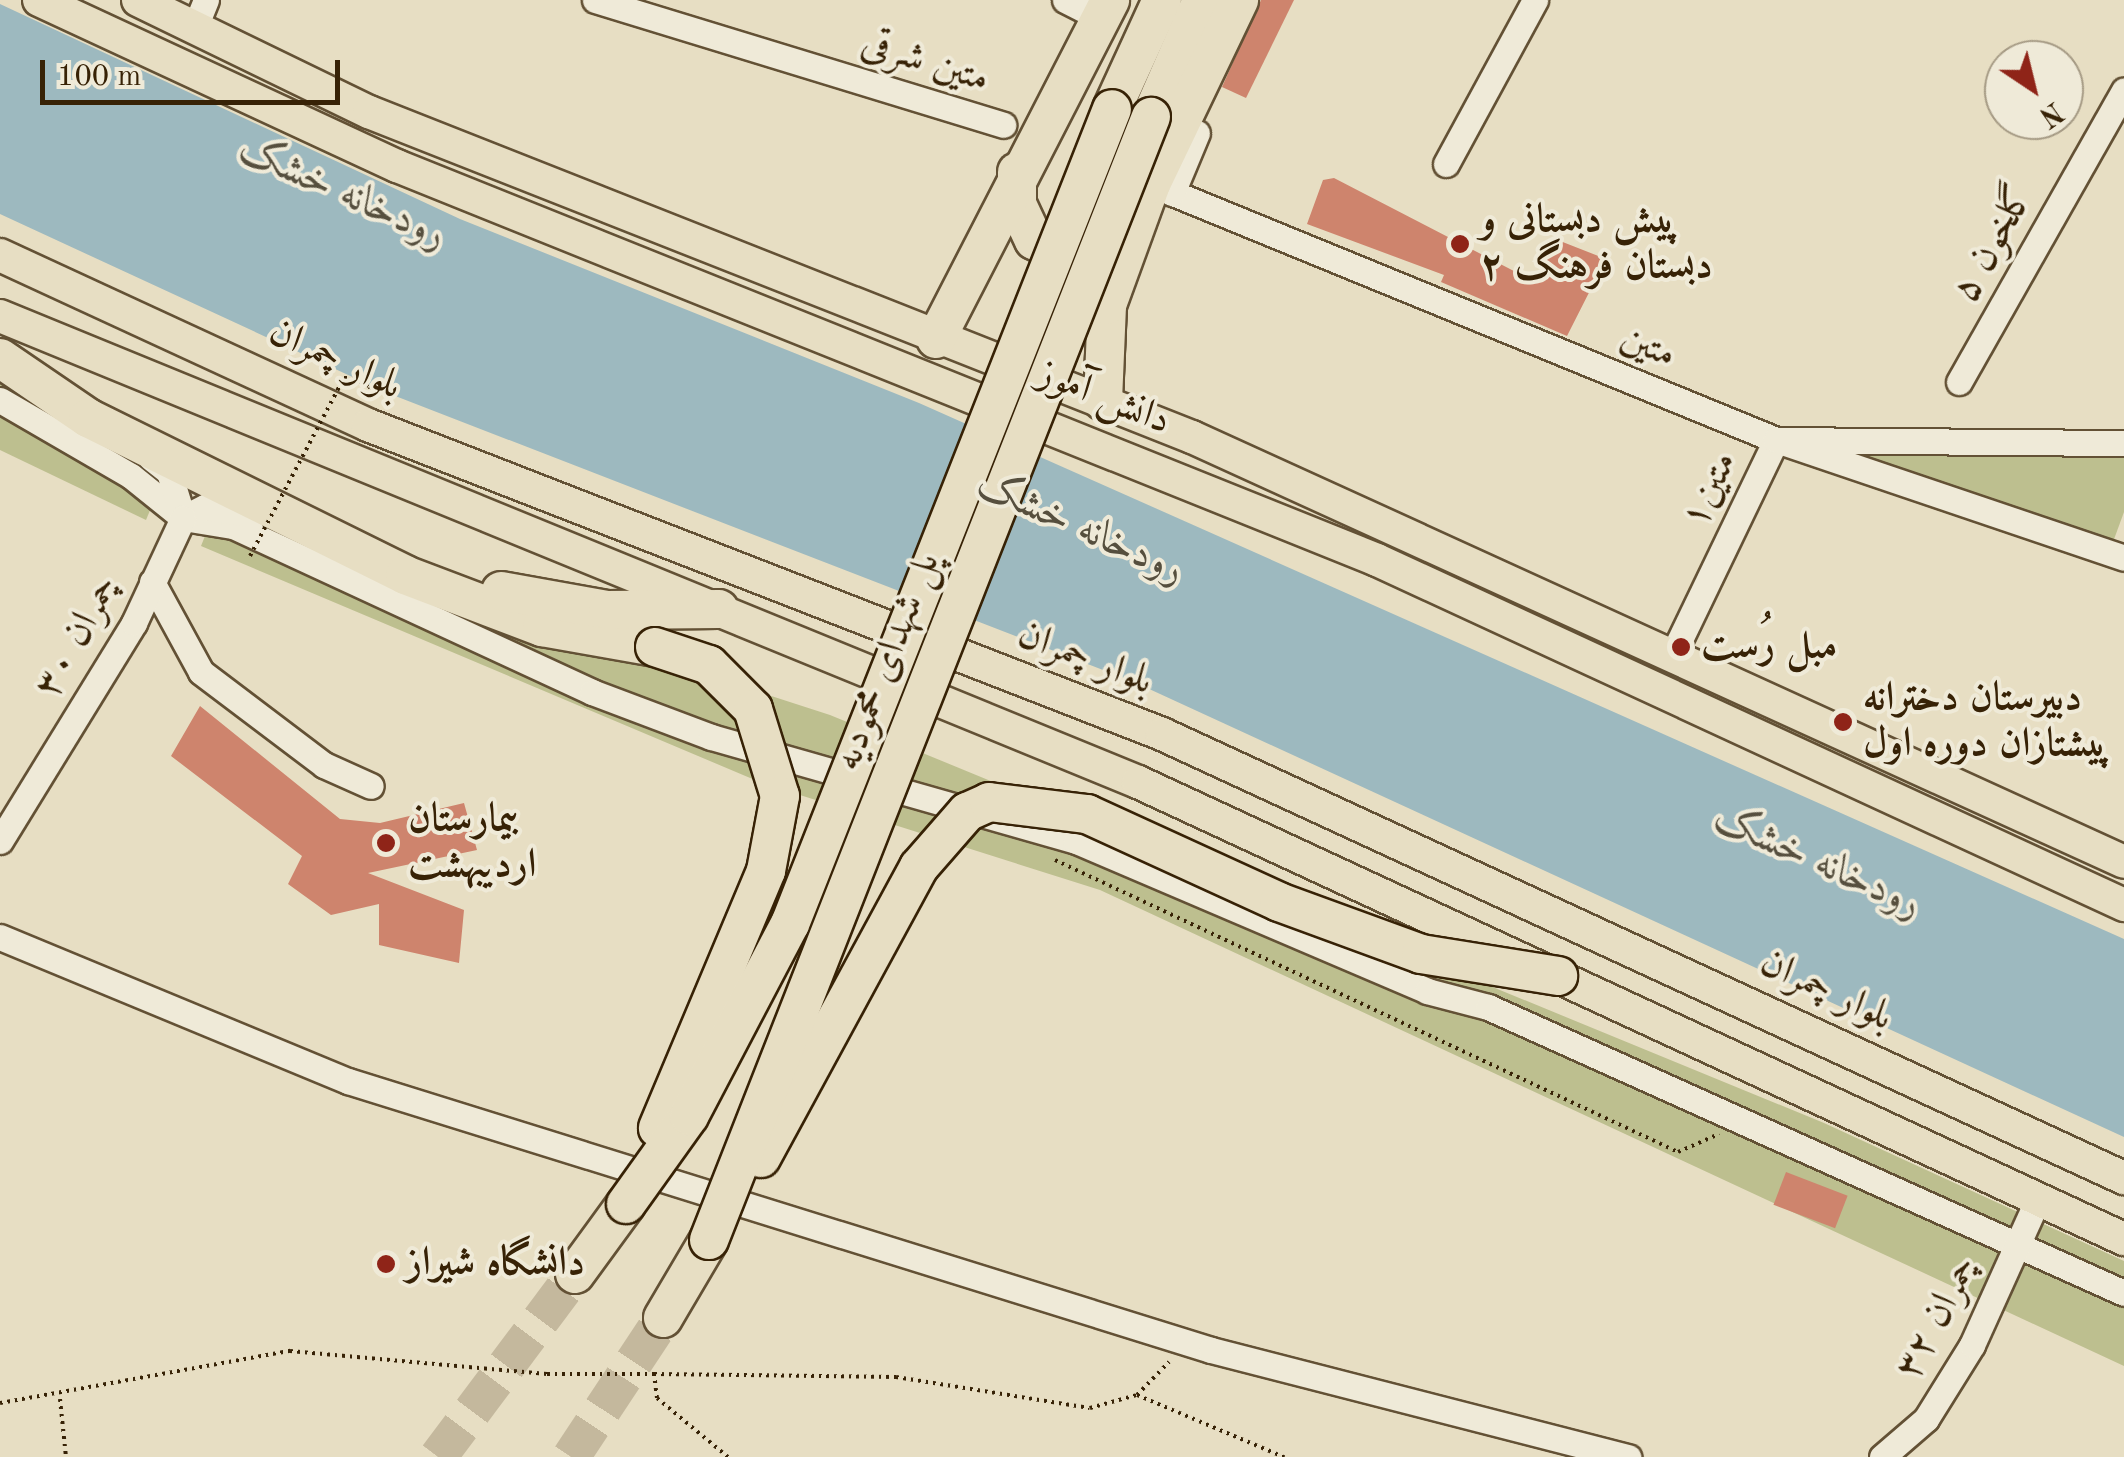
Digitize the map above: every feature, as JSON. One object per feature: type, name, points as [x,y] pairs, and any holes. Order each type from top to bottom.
[{"type":"highway","name":"پل شهدای محمودیه","points":[[626,1204],[688,1116],[790,924],[1112,109],[1162,0]]},
{"type":"highway","name":"پل شهدای محمودیه","points":[[709,1240],[1151,117],[1202,0]]},
{"type":"highway","points":[[1102,401],[1107,305],[1239,0]]},
{"type":"highway","points":[[936,339],[1017,169],[1104,8]]},
{"type":"highway","points":[[1017,169],[1022,223],[1064,255],[1114,241],[1155,196]]},
{"type":"highway","points":[[0,358],[88,418],[404,575],[542,627],[691,654],[746,700],[773,751],[780,796],[776,836],[734,958],[626,1204],[575,1274]]},
{"type":"highway","points":[[404,575],[608,610],[718,609]]},
{"type":"highway","points":[[662,1318],[919,866],[967,812],[990,802],[1087,814],[1279,902],[1421,954],[1558,976]]},
{"type":"main road","name":"دانش آموز","points":[[38,0],[397,166],[1290,522],[2124,905]]},
{"type":"main road","name":"دانش آموز","points":[[138,0],[200,13],[387,120],[936,339],[1102,401],[1673,654],[2124,862]]},
{"type":"main road","name":"بلوار چمران","points":[[0,254],[368,425],[1162,734],[2124,1178]]},
{"type":"main road","points":[[0,316],[1138,782],[2124,1239]]},
{"type":"street","name":"متین شرقی","points":[[595,0],[1003,126]]},
{"type":"street","points":[[1065,0],[1104,8]]},
{"type":"street","points":[[1446,164],[1535,0]]},
{"type":"street","name":"۵ گلخون","points":[[1959,382],[2124,90]]},
{"type":"street","points":[[1155,196],[1196,134]]},
{"type":"street","name":"متین","points":[[1155,196],[1776,440],[2124,558]]},
{"type":"street","points":[[0,400],[131,476],[183,518],[232,526],[422,618],[711,737],[1032,831],[1222,900],[1736,1116],[2016,1248],[2124,1293]]},
{"type":"street","points":[[88,418],[170,472],[183,518]]},
{"type":"street","points":[[1776,440],[2124,443]]},
{"type":"street","name":"متین۱","points":[[1673,654],[1776,440]]},
{"type":"street","points":[[183,518],[232,507],[359,554]]},
{"type":"street","name":"۳۰ چمران","points":[[0,841],[152,582],[183,518]]},
{"type":"street","points":[[152,582],[201,672],[324,765],[372,786]]},
{"type":"street","points":[[0,937],[348,1080],[1183,1342],[1628,1457]]},
{"type":"street","name":"۳۲ چمران","points":[[1882,1457],[1926,1419],[2038,1198]]},
{"type":"path","points":[[250,556],[344,378],[353,378]]},
{"type":"path","points":[[1032,831],[1035,851],[1384,1006],[1678,1152],[1708,1146],[1736,1116]]},
{"type":"path","points":[[0,1403],[60,1399],[290,1351],[547,1374],[896,1378],[1090,1408],[1137,1395],[1183,1342]]},
{"type":"path","points":[[654,1374],[657,1398],[728,1457]]},
{"type":"path","points":[[1137,1395],[1284,1457]]},
{"type":"path","points":[[60,1399],[66,1457]]},
{"type":"green space","points":[[0,377],[145,466],[160,486],[146,520],[0,450]]},
{"type":"green space","points":[[1817,446],[2124,457],[2124,512],[2113,542]]},
{"type":"green space","points":[[213,516],[830,715],[1824,1123],[2124,1261],[2124,1366],[1100,890],[762,783],[201,546]]},
{"type":"water","name":"رودخانه خشک","points":[[0,4],[460,219],[919,403],[2124,939],[2124,1137],[1134,682],[385,392],[0,214]]},
{"type":"building","points":[[1261,0],[1294,0],[1246,98],[1222,87]]},
{"type":"building","name":"پیش دبستانی و دبستان فرهنگ ۲","points":[[1334,178],[1535,282],[1555,239],[1606,259],[1567,336],[1441,282],[1444,275],[1307,224],[1323,180]]},
{"type":"building","points":[[200,706],[340,819],[380,823],[464,803],[477,850],[368,873],[464,910],[459,963],[379,945],[379,904],[331,915],[288,884],[302,856],[171,756]]},
{"type":"building","points":[[1786,1172],[1848,1196],[1835,1228],[1773,1205]]},
{"type":"tunnel","points":[[438,1457],[575,1274]]},
{"type":"tunnel","points":[[571,1457],[663,1318]]},
{"type":"place","name":"پیش دبستانی و دبستان فرهنگ ۲","points":[[1460,244]]},
{"type":"place","name":"مبل رُست","points":[[1681,647]]},
{"type":"place","name":"دبیرستان دخترانه پیشتازان دوره اول","points":[[1843,722]]},
{"type":"place","name":"بیمارستان اردیبهشت","points":[[386,843]]},
{"type":"place","name":"دانشگاه شیراز","points":[[386,1264]]}]
